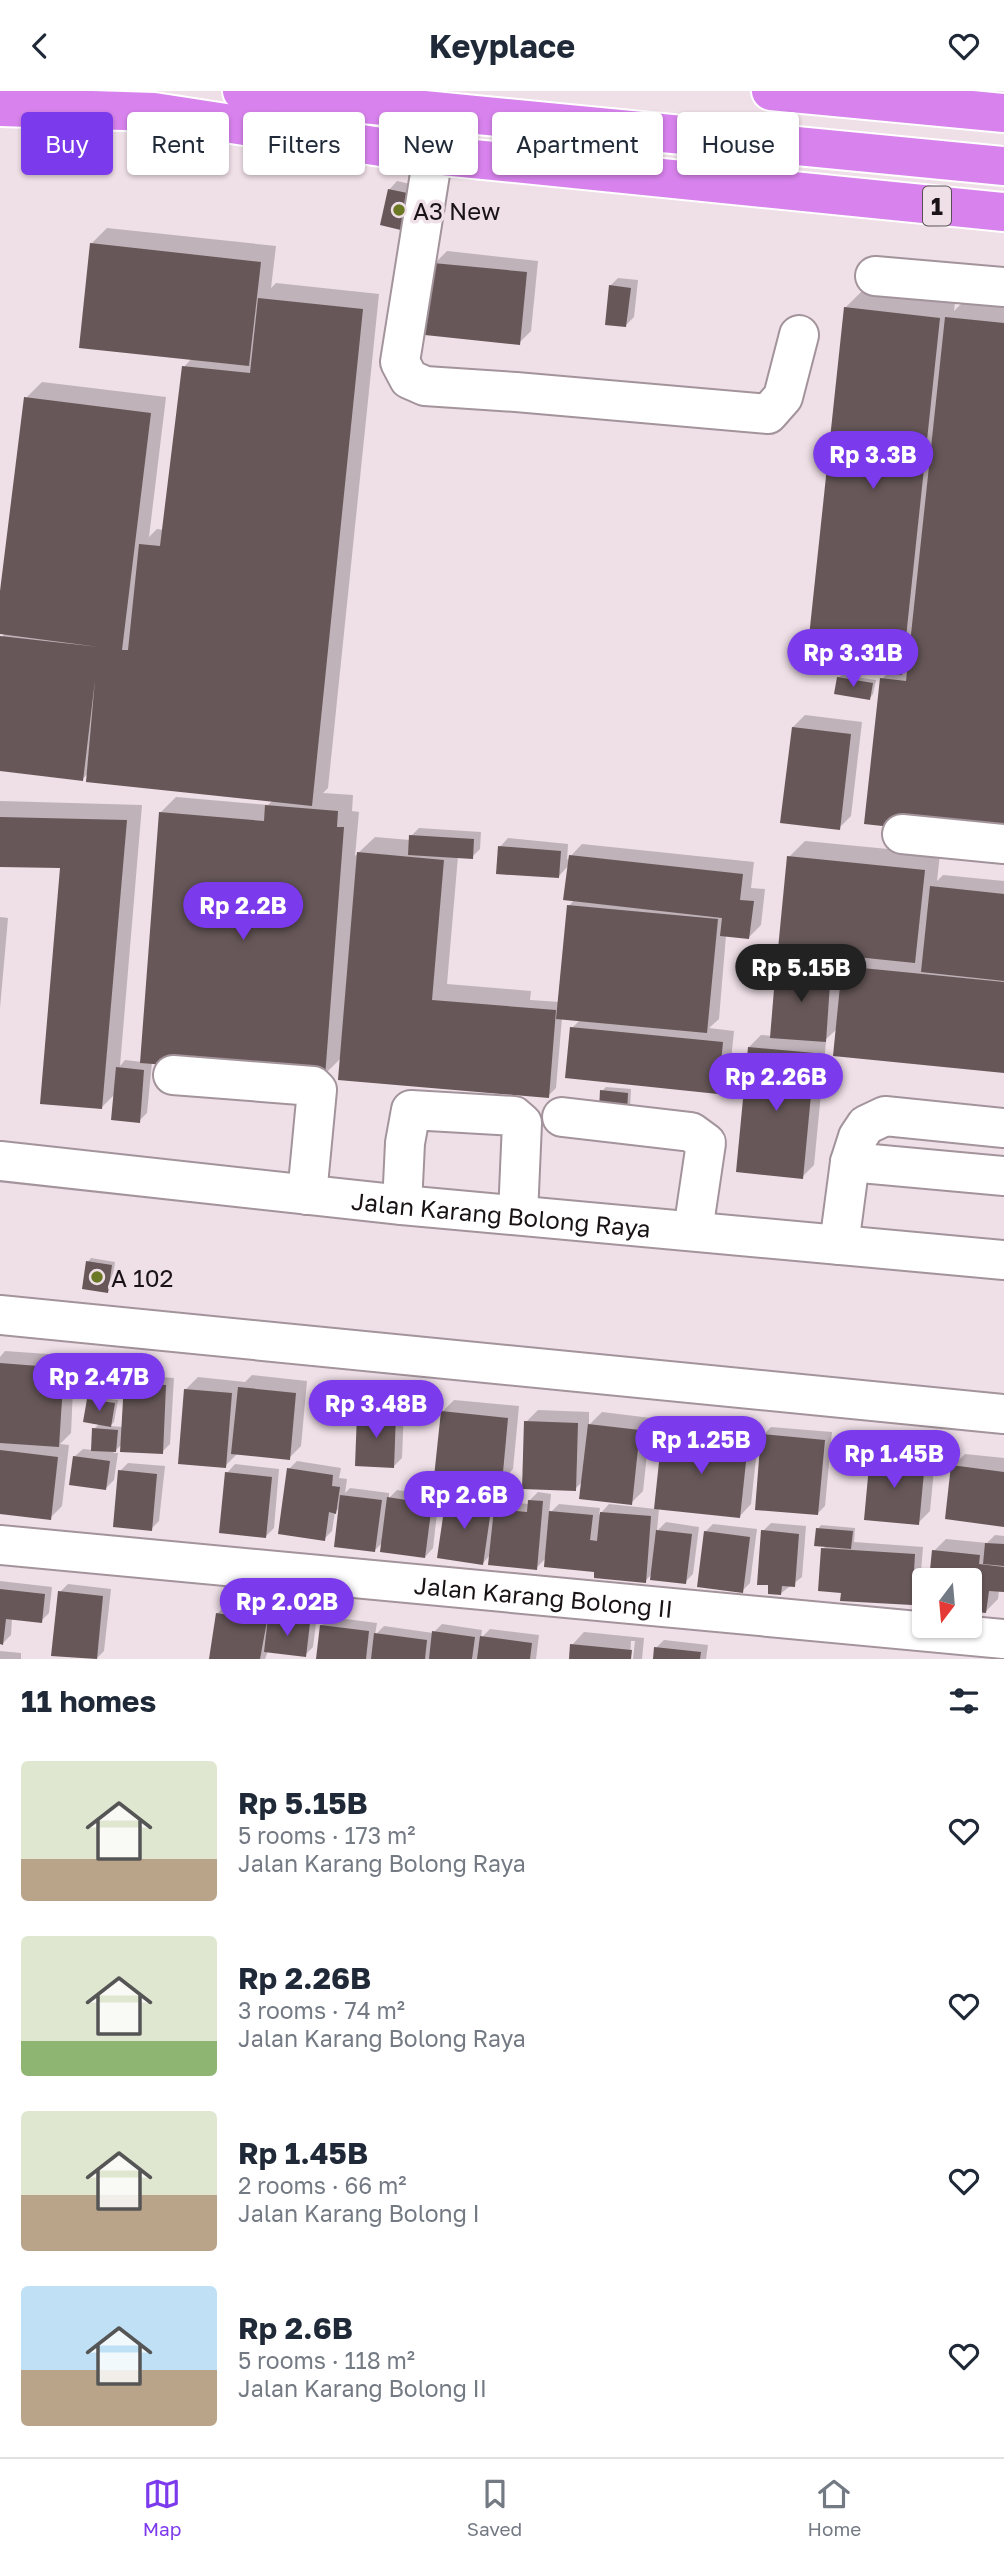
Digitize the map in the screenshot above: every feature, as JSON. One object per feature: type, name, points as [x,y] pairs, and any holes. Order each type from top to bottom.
[{"type":"highway","points":[[72,91],[154,112]]},
{"type":"highway","name":"1","points":[[242,91],[259,95],[1004,166]]},
{"type":"highway","points":[[771,91],[1004,113]]},
{"type":"highway","name":"1","points":[[0,107],[154,112]]},
{"type":"highway","name":"1","points":[[229,124],[379,147]]},
{"type":"highway","name":"1","points":[[478,159],[1004,212]]},
{"type":"street","points":[[430,175],[400,362],[409,379],[425,386],[768,414],[783,397],[799,335]]},
{"type":"street","points":[[875,275],[1004,288]]},
{"type":"street","points":[[902,834],[1004,844]]},
{"type":"street","points":[[173,1075],[313,1086],[317,1090],[307,1195]]},
{"type":"street","points":[[402,1205],[405,1143],[411,1110],[514,1115],[522,1123],[518,1215]]},
{"type":"street","points":[[839,1245],[850,1162],[858,1137],[866,1125],[885,1116],[1004,1128]]},
{"type":"street","points":[[562,1117],[691,1132],[700,1137],[706,1143],[693,1231]]},
{"type":"street","name":"Jalan Karang Bolong Raya","points":[[0,1161],[402,1205],[1004,1260]]},
{"type":"street","points":[[850,1162],[1004,1177]]},
{"type":"street","points":[[0,1315],[1004,1414]]},
{"type":"street","name":"Jalan Karang Bolong II","points":[[0,1545],[1004,1639]]},
{"type":"building","name":"A3 New","points":[[388,189],[417,195],[409,232],[380,225]]},
{"type":"building","points":[[90,243],[261,262],[249,366],[79,348]]},
{"type":"building","points":[[433,263],[527,272],[520,345],[425,335]]},
{"type":"building","points":[[609,285],[631,288],[626,327],[605,325]]},
{"type":"building","points":[[258,298],[363,309],[312,806],[86,782],[95,680],[83,781],[0,771],[0,636],[99,647],[0,634],[0,591],[24,397],[151,413],[122,650],[128,650],[139,544],[160,546],[182,366],[250,373]]},
{"type":"building","points":[[844,307],[940,318],[902,675],[806,665]]},
{"type":"building","points":[[945,317],[1004,323],[1004,839],[864,824],[880,678],[906,681]]},
{"type":"building","points":[[837,677],[873,683],[870,700],[834,694]]},
{"type":"building","points":[[792,727],[851,734],[840,830],[780,823]]},
{"type":"building","points":[[265,805],[338,811],[337,827],[344,827],[325,1077],[140,1063],[159,812],[264,821]]},
{"type":"building","points":[[0,817],[127,820],[102,1109],[40,1104],[60,868],[0,867]]},
{"type":"building","points":[[409,835],[474,839],[473,859],[408,855]]},
{"type":"building","points":[[498,846],[561,851],[559,878],[496,874]]},
{"type":"building","points":[[357,852],[444,860],[432,1000],[556,1010],[549,1098],[338,1080]]},
{"type":"building","points":[[569,855],[743,874],[740,900],[754,901],[749,939],[720,936],[722,918],[563,900]]},
{"type":"building","points":[[787,856],[925,870],[915,963],[778,949]]},
{"type":"building","points":[[930,886],[1004,894],[1004,981],[921,972]]},
{"type":"building","points":[[567,905],[718,919],[707,1033],[556,1019]]},
{"type":"building","points":[[776,965],[831,969],[826,1042],[770,1038]]},
{"type":"building","points":[[842,966],[1004,982],[1004,1073],[833,1056]]},
{"type":"building","points":[[570,1027],[723,1042],[718,1094],[565,1078]]},
{"type":"building","points":[[748,1047],[815,1053],[803,1179],[736,1172]]},
{"type":"building","points":[[116,1067],[144,1070],[140,1123],[111,1120]]},
{"type":"building","points":[[600,1090],[628,1093],[627,1113],[599,1111]]},
{"type":"building","name":"A 102","points":[[86,1261],[112,1265],[108,1293],[82,1289]]},
{"type":"building","points":[[0,1363],[64,1368],[59,1447],[0,1443]]},
{"type":"building","points":[[68,1374],[119,1379],[117,1395],[67,1390]]},
{"type":"building","points":[[124,1383],[166,1385],[163,1454],[120,1452]]},
{"type":"building","points":[[238,1387],[296,1393],[290,1460],[231,1454]]},
{"type":"building","points":[[184,1389],[232,1393],[226,1468],[178,1464]]},
{"type":"building","points":[[87,1399],[115,1403],[111,1427],[83,1422]]},
{"type":"building","points":[[441,1411],[508,1418],[502,1483],[434,1477]]},
{"type":"building","points":[[357,1413],[396,1414],[394,1468],[355,1466]]},
{"type":"building","points":[[524,1421],[578,1423],[576,1491],[522,1489]]},
{"type":"building","points":[[588,1424],[640,1430],[632,1505],[579,1499]]},
{"type":"building","points":[[92,1428],[118,1430],[116,1452],[91,1451]]},
{"type":"building","points":[[662,1434],[748,1443],[740,1518],[654,1509]]},
{"type":"building","points":[[761,1434],[825,1440],[818,1515],[755,1510]]},
{"type":"building","points":[[0,1450],[58,1457],[51,1520],[0,1514]]},
{"type":"building","points":[[870,1455],[925,1461],[919,1525],[864,1520]]},
{"type":"building","points":[[73,1456],[110,1461],[106,1490],[69,1485]]},
{"type":"building","points":[[951,1465],[1004,1472],[1004,1527],[945,1519]]},
{"type":"building","points":[[287,1468],[333,1475],[332,1486],[340,1487],[336,1514],[329,1512],[325,1541],[278,1534]]},
{"type":"building","points":[[118,1470],[157,1474],[152,1531],[113,1527]]},
{"type":"building","points":[[225,1472],[272,1477],[266,1538],[219,1533]]},
{"type":"building","points":[[340,1495],[382,1500],[375,1552],[334,1547]]},
{"type":"building","points":[[446,1496],[492,1503],[483,1565],[437,1558]]},
{"type":"building","points":[[387,1497],[432,1504],[425,1558],[380,1552]]},
{"type":"building","points":[[528,1500],[543,1501],[537,1570],[488,1565],[494,1509],[527,1512]]},
{"type":"building","points":[[549,1511],[593,1515],[590,1540],[597,1541],[600,1512],[651,1516],[646,1583],[594,1578],[594,1572],[544,1567]]},
{"type":"building","points":[[816,1528],[853,1531],[851,1549],[814,1546]]},
{"type":"building","points":[[656,1530],[692,1534],[686,1584],[650,1580]]},
{"type":"building","points":[[761,1530],[799,1534],[795,1587],[782,1586],[781,1595],[768,1594],[768,1585],[757,1585]]},
{"type":"building","points":[[704,1531],[750,1537],[743,1593],[697,1587]]},
{"type":"building","points":[[985,1543],[1004,1544],[1004,1566],[983,1564]]},
{"type":"building","points":[[821,1548],[915,1554],[914,1568],[912,1568],[912,1605],[840,1601],[841,1593],[818,1591]]},
{"type":"building","points":[[932,1550],[980,1555],[979,1564],[1004,1567],[1004,1592],[989,1591],[986,1613],[982,1612],[982,1568],[930,1568]]},
{"type":"building","points":[[0,1589],[45,1594],[42,1623],[6,1619],[3,1645],[0,1644]]},
{"type":"building","points":[[58,1591],[103,1596],[97,1659],[51,1656]]},
{"type":"building","points":[[216,1613],[267,1621],[260,1659],[209,1659]]},
{"type":"building","points":[[268,1618],[310,1623],[306,1657],[264,1652]]},
{"type":"building","points":[[320,1625],[369,1631],[366,1659],[316,1659]]},
{"type":"building","points":[[432,1631],[475,1637],[472,1659],[429,1659]]},
{"type":"building","points":[[374,1633],[427,1640],[425,1659],[371,1659]]},
{"type":"building","points":[[480,1636],[532,1643],[530,1659],[477,1659]]},
{"type":"building","points":[[570,1644],[632,1650],[631,1659],[569,1659]]},
{"type":"building","points":[[654,1647],[701,1652],[700,1659],[653,1659]]},
{"type":"place","name":"A3 New","points":[[399,210]]},
{"type":"place","name":"A 102","points":[[97,1277]]}]
